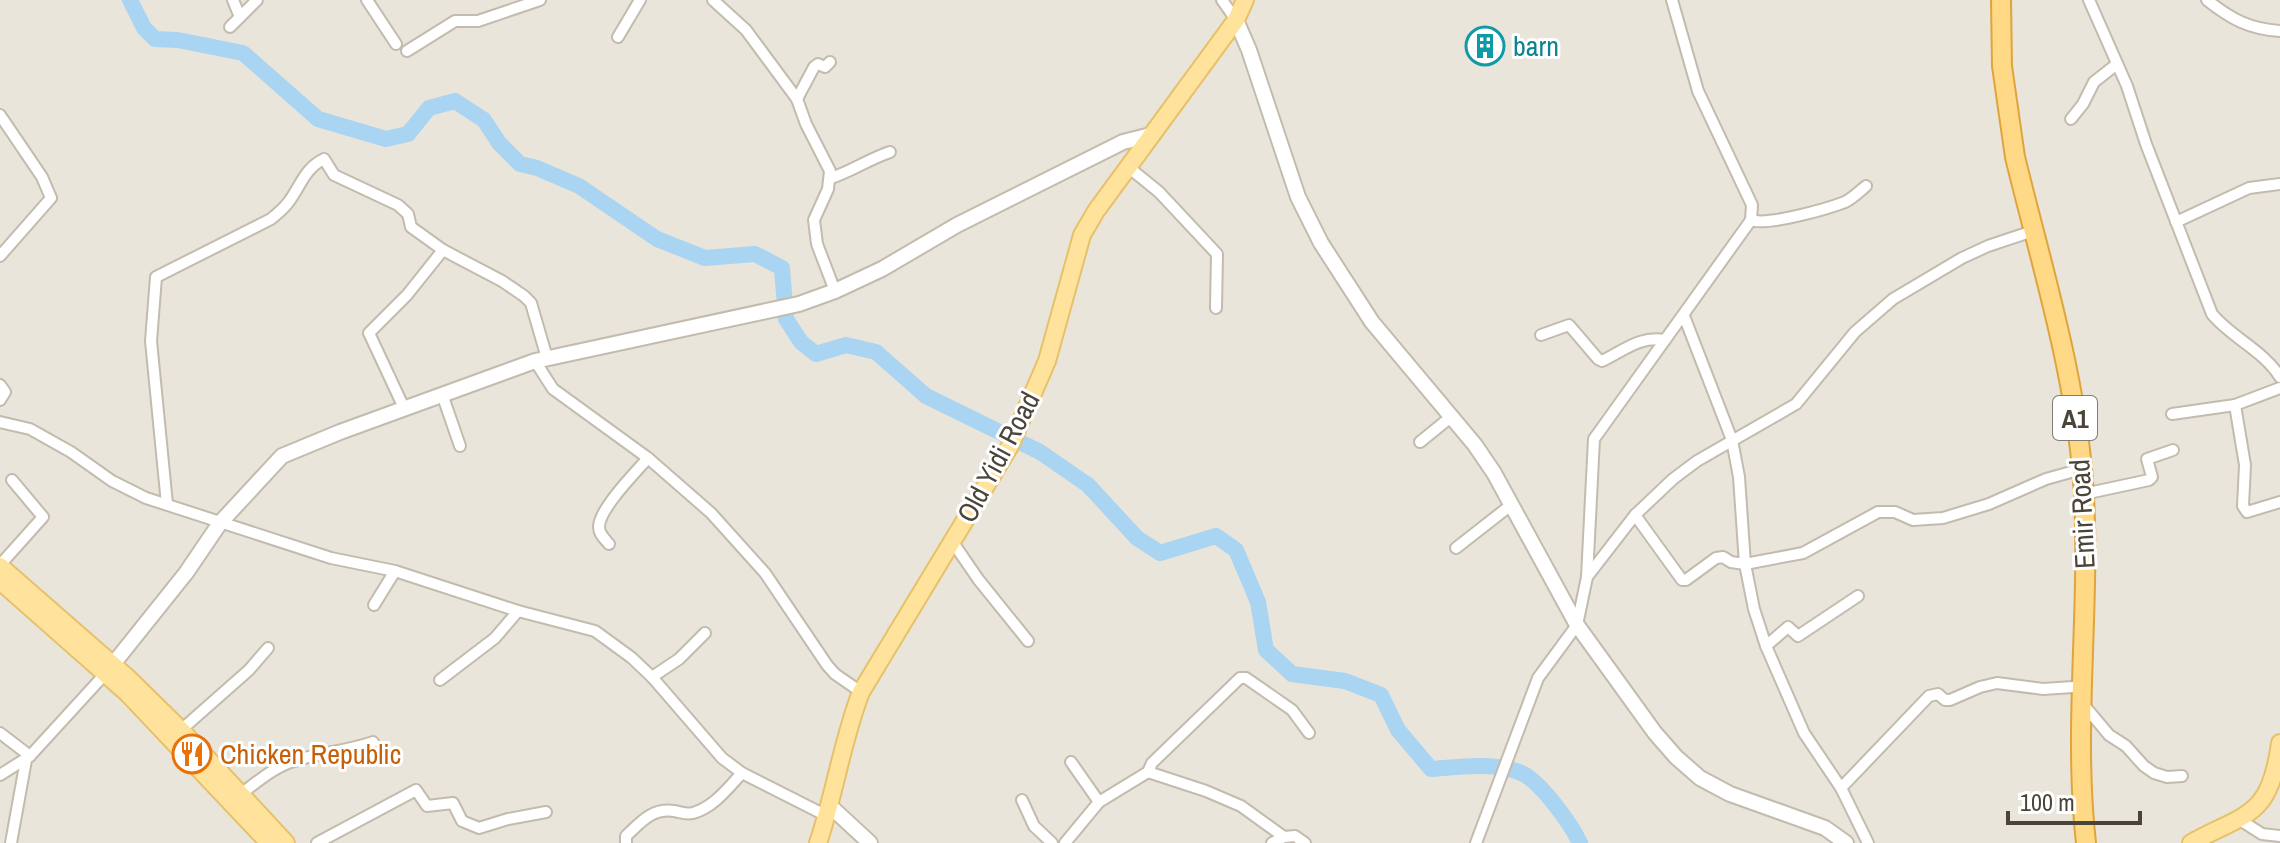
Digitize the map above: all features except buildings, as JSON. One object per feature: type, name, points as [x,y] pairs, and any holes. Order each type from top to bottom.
[{"type":"highway","name":"Emir Road","points":[[1994,0],[1994,58],[2001,134],[2067,372],[2084,494],[2086,573],[2072,770],[2078,843]]},
{"type":"highway","name":"Emir Road","points":[[2001,0],[2002,66],[2007,107],[2051,344],[2071,472],[2076,552],[2077,695],[2086,843]]},
{"type":"main road","name":"Old Yidi Road","points":[[818,843],[852,714],[861,692],[1014,440],[1047,361],[1082,235],[1127,166],[1236,20],[1245,0]]},
{"type":"main road","points":[[0,565],[109,669],[269,843]]},
{"type":"main road","points":[[0,581],[181,730],[286,843]]},
{"type":"main road","points":[[2191,843],[2244,823],[2268,794],[2280,743]]},
{"type":"main road","points":[[2213,843],[2267,808],[2280,790]]},
{"type":"street","points":[[233,0],[240,17]]},
{"type":"street","points":[[230,27],[257,0]]},
{"type":"street","points":[[367,0],[396,44]]},
{"type":"street","points":[[407,51],[455,21],[478,21],[540,0]]},
{"type":"street","points":[[618,37],[640,0]]},
{"type":"street","points":[[713,0],[746,30],[797,99],[830,171],[831,178],[814,220],[817,244],[835,291]]},
{"type":"street","points":[[1222,0],[1236,20],[1249,50],[1298,197],[1321,243],[1372,322],[1482,454],[1577,625],[1655,733],[1700,778],[1730,794],[1825,828],[1846,843]]},
{"type":"street","points":[[1474,841],[1501,780],[1504,763],[1538,678],[1577,625],[1587,577],[1594,439],[1751,220],[1752,205],[1698,91],[1672,0]]},
{"type":"street","points":[[2089,0],[2127,86],[2212,314],[2276,364],[2280,377]]},
{"type":"street","points":[[2207,0],[2246,26],[2280,31]]},
{"type":"street","points":[[797,99],[810,72],[818,64],[825,67],[830,62]]},
{"type":"street","points":[[2071,119],[2094,82],[2117,64]]},
{"type":"street","points":[[0,115],[51,194],[49,202],[0,256]]},
{"type":"street","points":[[0,775],[28,758],[109,669],[186,573],[220,523],[282,456],[541,359],[799,304],[835,291],[882,269],[957,225],[1123,142],[1151,135]]},
{"type":"street","points":[[831,178],[890,152]]},
{"type":"street","points":[[167,504],[151,341],[156,277],[271,219],[284,208],[314,164],[324,159],[334,175],[398,205],[408,214],[411,227],[443,250],[524,296],[531,303],[541,359],[553,389],[648,458],[711,513],[773,584],[827,665],[861,692]]},
{"type":"street","points":[[1127,166],[1159,192],[1217,254],[1216,308]]},
{"type":"street","points":[[2176,222],[2249,188],[2280,184]]},
{"type":"street","points":[[1751,220],[1767,223],[1812,213],[1845,202],[1866,186]]},
{"type":"street","points":[[1587,577],[1635,515],[1673,479],[1732,440],[1796,404],[1855,332],[1893,299],[1962,258],[2029,232]]},
{"type":"street","points":[[404,408],[369,333],[407,295],[443,250]]},
{"type":"street","points":[[1684,316],[1732,440],[1739,477],[1745,564],[1754,609],[1766,646],[1804,733],[1841,788],[1868,843]]},
{"type":"street","points":[[1541,335],[1569,325],[1602,361],[1639,341],[1651,338],[1665,340]]},
{"type":"street","points":[[0,385],[5,392],[0,400]]},
{"type":"street","points":[[2172,414],[2235,405],[2280,388]]},
{"type":"street","points":[[442,394],[460,446]]},
{"type":"street","points":[[2235,405],[2245,465],[2243,506],[2247,512],[2280,502]]},
{"type":"street","points":[[1420,442],[1452,416]]},
{"type":"street","points":[[0,422],[30,429],[128,489],[220,523],[331,558],[395,571],[518,611],[595,631],[652,677],[722,758],[742,773],[828,811],[870,843]]},
{"type":"street","points":[[2084,494],[2149,480],[2152,477],[2147,459],[2173,450]]},
{"type":"street","points":[[609,544],[600,532],[599,523],[648,458]]},
{"type":"street","points":[[1635,515],[1682,580],[1689,579],[1716,558],[1745,564],[1803,553],[1878,512],[1895,512],[1913,520],[1943,518],[2071,472]]},
{"type":"street","points":[[0,565],[43,517],[12,480]]},
{"type":"street","points":[[1456,548],[1511,505]]},
{"type":"street","points":[[952,541],[1028,641]]},
{"type":"street","points":[[374,605],[395,571]]},
{"type":"street","points":[[1766,646],[1788,627],[1798,636],[1804,634],[1814,624],[1858,596]]},
{"type":"street","points":[[440,680],[495,638],[518,611]]},
{"type":"street","points":[[652,677],[679,659],[705,633]]},
{"type":"street","points":[[181,730],[249,670],[268,648]]},
{"type":"street","points":[[1065,843],[1099,802],[1148,772],[1152,763],[1240,678],[1246,678],[1292,710],[1309,733]]},
{"type":"street","points":[[1841,788],[1929,696],[1938,694],[1950,700],[1997,683],[2077,695],[2109,735],[2126,746],[2144,766],[2167,777],[2182,776]]},
{"type":"street","points":[[0,733],[28,758]]},
{"type":"street","points":[[241,794],[292,761],[373,742]]},
{"type":"street","points":[[11,843],[28,758]]},
{"type":"street","points":[[1071,762],[1099,802]]},
{"type":"street","points":[[1148,772],[1241,806],[1284,837]]},
{"type":"street","points":[[626,843],[626,836],[652,812],[671,811],[689,815],[701,810],[715,802],[742,773]]},
{"type":"street","points":[[317,843],[416,790],[427,806],[453,803],[462,821],[479,828],[546,812]]},
{"type":"street","points":[[1022,800],[1034,826],[1052,843]]},
{"type":"street","points":[[2244,823],[2262,834],[2280,836]]},
{"type":"street","points":[[1272,843],[1295,836],[1305,843]]},
{"type":"shaded area","points":[[0,0],[2280,0],[2280,843],[0,843]]},
{"type":"waterway","points":[[130,0],[144,28],[155,39],[178,40],[243,53],[318,119],[386,139],[408,134],[429,108],[455,101],[484,120],[499,143],[520,164],[579,186],[657,239],[705,258],[755,254],[782,268],[786,319],[801,342],[816,354],[846,345],[876,352],[926,396],[1040,452],[1088,485],[1137,538],[1160,553],[1216,536],[1236,550],[1258,602],[1266,650],[1292,674],[1345,681],[1381,695],[1398,730],[1431,769],[1487,766],[1509,769],[1527,776],[1554,803],[1580,843]]},
{"type":"place","name":"barn","points":[[1485,46]]},
{"type":"place","name":"Chicken Republic","points":[[192,754]]}]
